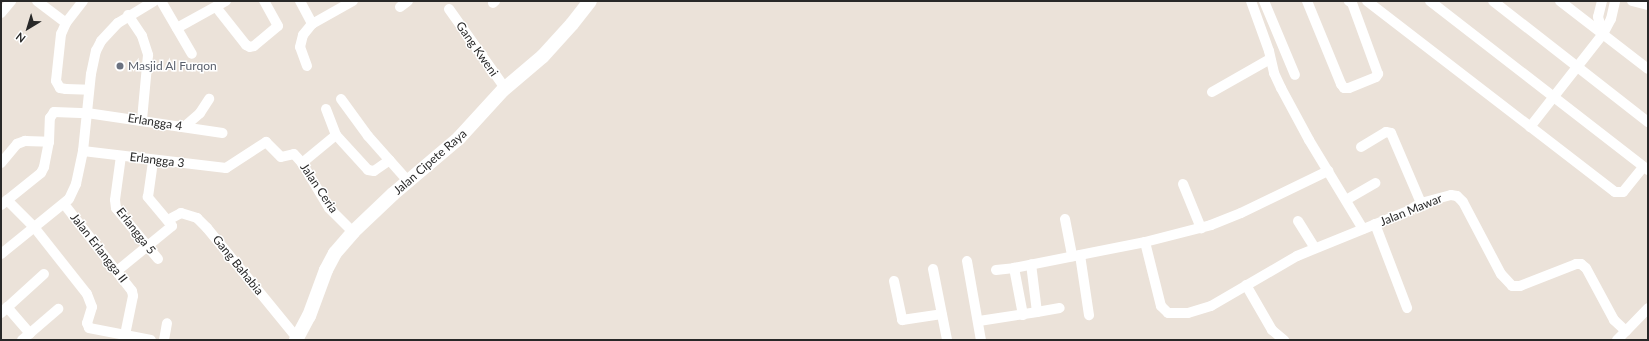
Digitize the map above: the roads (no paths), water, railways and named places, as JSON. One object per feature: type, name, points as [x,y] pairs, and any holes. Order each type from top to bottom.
[{"type":"main road","name":"Jalan Cipete Raya","points":[[297,339],[313,306],[331,260],[354,232],[408,181],[459,138],[505,88],[543,56],[572,24],[590,1]]},
{"type":"street","points":[[1,13],[11,1]]},
{"type":"street","points":[[38,1],[66,23]]},
{"type":"street","points":[[83,1],[66,23],[60,39],[56,81],[60,88],[66,90],[90,90]]},
{"type":"street","points":[[1,254],[64,204],[73,191],[83,152],[93,62],[99,46],[110,30],[128,15],[154,1]]},
{"type":"street","points":[[161,1],[192,54]]},
{"type":"street","points":[[177,28],[226,1]]},
{"type":"street","points":[[216,7],[246,45],[250,47],[254,46],[278,26],[264,1]]},
{"type":"street","points":[[300,1],[312,24]]},
{"type":"street","points":[[308,66],[300,46],[303,36],[312,24],[353,1]]},
{"type":"street","points":[[1251,1],[1281,88],[1363,229]]},
{"type":"street","points":[[1264,1],[1295,75]]},
{"type":"street","points":[[1307,1],[1344,88],[1356,86],[1376,77],[1378,74],[1352,2]]},
{"type":"street","points":[[1367,1],[1615,192],[1623,192],[1646,169],[1430,1]]},
{"type":"street","points":[[1493,1],[1648,122]]},
{"type":"street","points":[[1560,1],[1648,69]]},
{"type":"street","points":[[1602,1],[1598,17],[1602,34]]},
{"type":"street","points":[[1530,127],[1602,34],[1612,19],[1616,1]]},
{"type":"street","points":[[1632,1],[1648,5]]},
{"type":"street","name":"Gang Kweni","points":[[449,9],[505,88]]},
{"type":"street","points":[[128,15],[142,36],[148,55],[142,120]]},
{"type":"street","points":[[1212,92],[1270,59]]},
{"type":"street","points":[[184,127],[200,112],[208,99]]},
{"type":"street","points":[[341,99],[368,136],[408,181]]},
{"type":"street","points":[[326,109],[336,135],[370,171],[374,171],[390,160]]},
{"type":"street","name":"Erlangga 4","points":[[49,142],[50,118],[54,112],[87,113],[223,133]]},
{"type":"street","points":[[1361,147],[1386,132],[1391,133],[1421,203]]},
{"type":"street","points":[[302,162],[336,135]]},
{"type":"street","points":[[1,163],[17,144],[25,141],[49,142],[44,167],[40,173],[4,202],[34,227],[91,301],[92,307],[87,326],[93,330],[125,337],[151,340]]},
{"type":"street","name":"Jalan Ceria","points":[[231,166],[263,143],[268,142],[281,157],[294,154],[302,162],[329,208],[354,232]]},
{"type":"street","name":"Erlangga 3","points":[[83,152],[226,168],[231,166]]},
{"type":"street","name":"Erlangga 5","points":[[121,156],[115,200],[116,208],[158,259]]},
{"type":"street","points":[[116,271],[171,228],[171,224],[151,203],[148,197],[153,160]]},
{"type":"street","points":[[996,270],[1014,268],[1145,242],[1201,228],[1241,214],[1328,171]]},
{"type":"street","points":[[1346,200],[1375,183]]},
{"type":"street","points":[[1183,184],[1201,228]]},
{"type":"street","name":"Jalan Mawar","points":[[1145,242],[1157,296],[1161,306],[1168,313],[1200,311],[1220,301],[1280,264],[1315,248],[1408,212],[1421,203],[1451,195],[1457,196],[1463,202],[1501,274],[1512,286],[1520,286],[1576,264],[1584,266],[1623,336],[1648,308]]},
{"type":"street","name":"Jalan Erlangga II","points":[[64,204],[129,287],[133,296],[125,337]]},
{"type":"street","name":"Gang Bahabia","points":[[168,220],[181,213],[197,218],[207,228],[297,339]]},
{"type":"street","points":[[1065,219],[1076,256],[1089,315]]},
{"type":"street","points":[[1298,221],[1315,248]]},
{"type":"street","points":[[1375,224],[1407,308]]},
{"type":"street","points":[[967,260],[982,340]]},
{"type":"street","points":[[1030,264],[1037,312]]},
{"type":"street","points":[[1014,268],[1023,315]]},
{"type":"street","points":[[933,269],[947,340]]},
{"type":"street","points":[[30,333],[4,310],[44,274]]},
{"type":"street","points":[[894,281],[902,320],[942,314]]},
{"type":"street","points":[[1246,285],[1272,330],[1284,340]]},
{"type":"street","points":[[979,321],[1060,308]]},
{"type":"street","points":[[22,340],[58,309]]},
{"type":"street","points":[[164,340],[166,323]]},
{"type":"place","name":"Masjid Al Furqon","points":[[120,66]]}]
